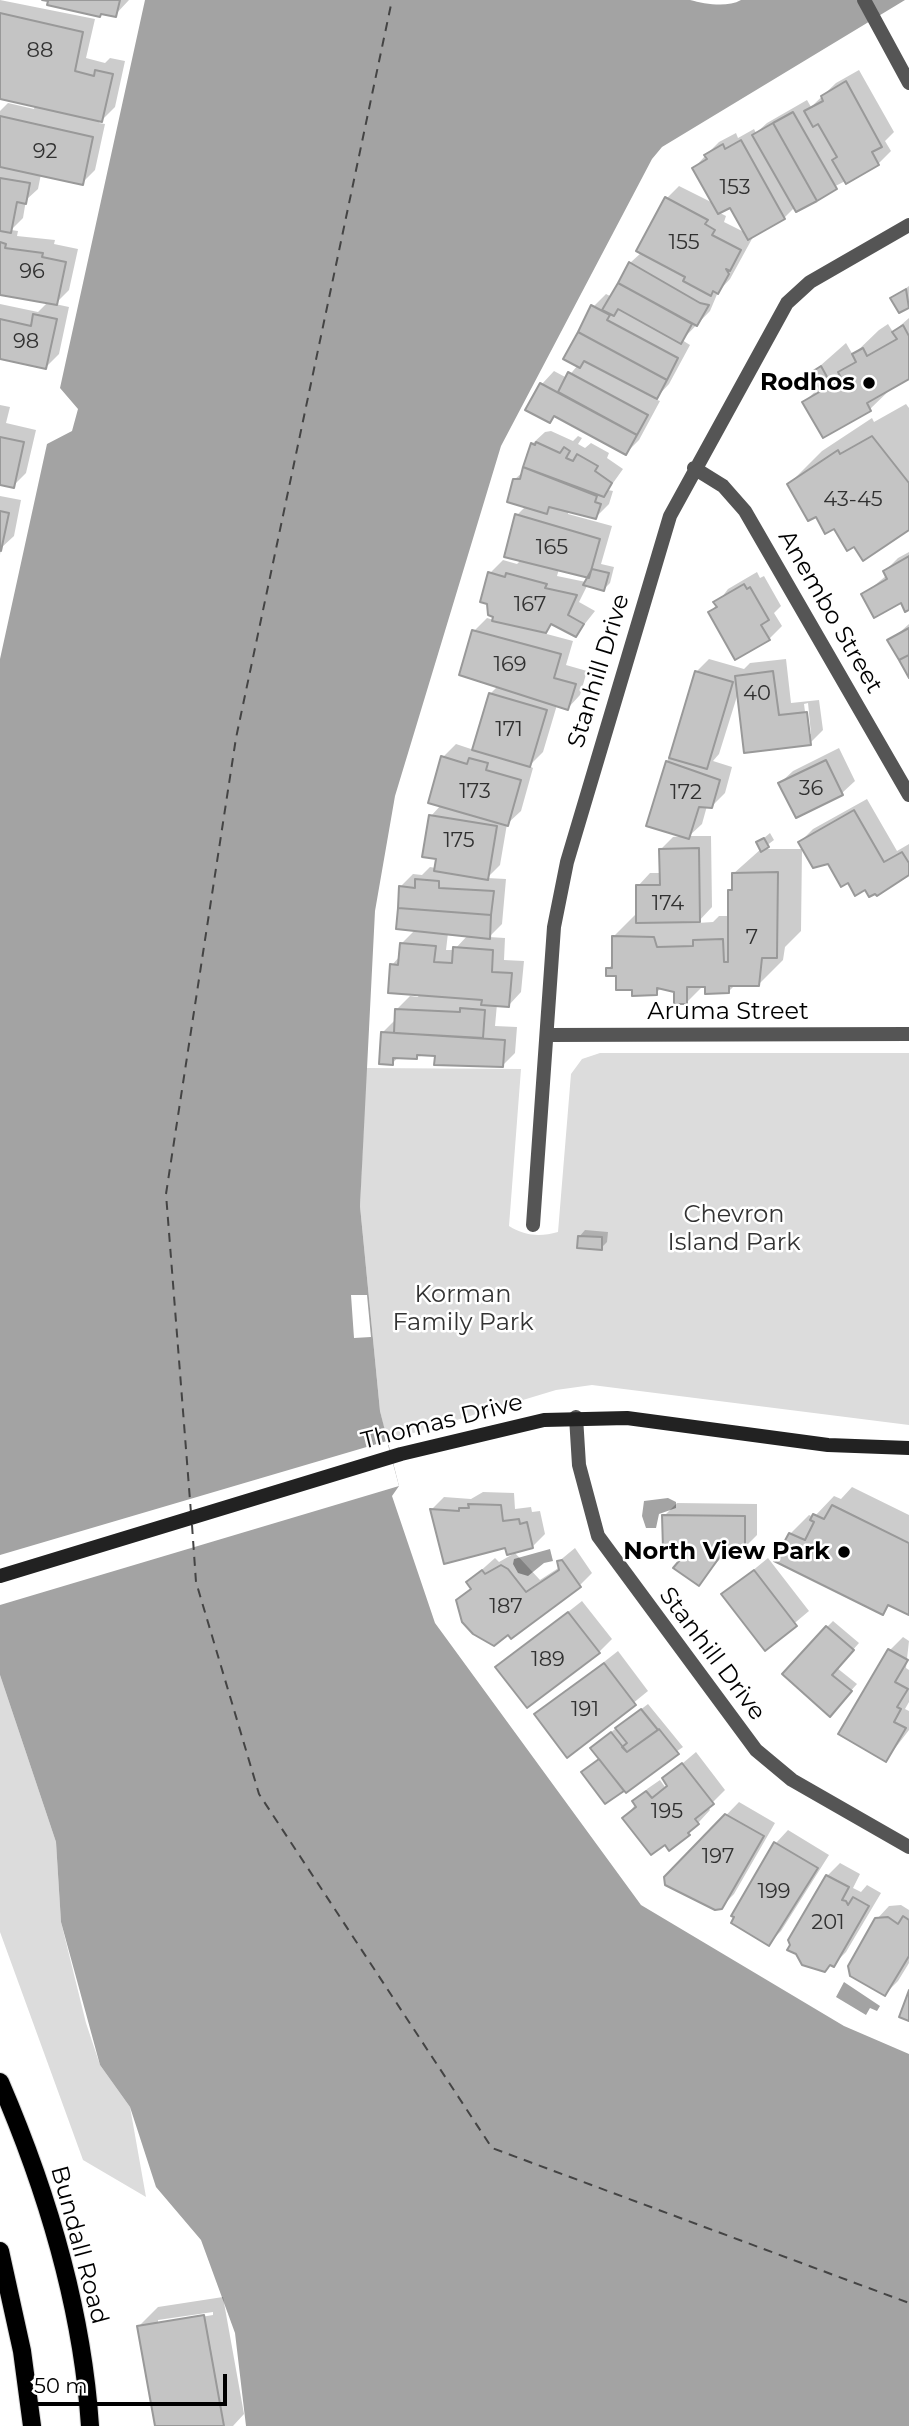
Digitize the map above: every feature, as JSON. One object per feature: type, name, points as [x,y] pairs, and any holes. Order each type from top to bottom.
[{"type":"main road","name":"Thomas Drive","points":[[0,1576],[401,1454],[484,1432],[576,1417],[627,1418],[828,1445],[909,1448]]},
{"type":"main road","name":"Bundall Road","points":[[0,2081],[37,2176],[68,2277],[81,2348],[90,2426]]},
{"type":"main road","points":[[0,2251],[22,2351],[32,2426]]},
{"type":"street","points":[[864,0],[909,83]]},
{"type":"street","name":"Stanhill Drive","points":[[533,1225],[554,927],[567,862],[665,529],[694,468],[775,321],[793,296],[810,282],[909,225]]},
{"type":"street","name":"Anembo Street","points":[[694,468],[723,486],[745,511],[909,795]]},
{"type":"street","name":"Aruma Street","points":[[547,1035],[909,1034]]},
{"type":"street","name":"Stanhill Drive","points":[[576,1417],[579,1465],[598,1536],[757,1750],[792,1780],[909,1847]]},
{"type":"green space","name":"Chevron Island Park","points":[[600,1053],[909,1053],[909,1425],[592,1385],[556,1390],[387,1441],[380,1411],[360,1206],[366,1068],[521,1069],[509,1226],[527,1234],[545,1235],[558,1232],[571,1074],[582,1059]]},
{"type":"green space","points":[[0,1675],[56,1842],[61,1922],[86,2023],[100,2065],[130,2107],[146,2197],[83,2160],[0,1932]]},
{"type":"shaded area","points":[[145,0],[690,0],[723,5],[741,0],[905,0],[662,147],[652,159],[501,446],[395,796],[375,911],[360,1206],[380,1411],[399,1486],[392,1496],[435,1623],[641,1905],[844,2026],[909,2054],[909,2426],[246,2426],[235,2333],[201,2240],[156,2187],[130,2107],[100,2065],[61,1922],[56,1842],[0,1675],[0,659],[47,444],[72,431],[78,409],[60,388]]},
{"type":"shaded area","points":[[668,1498],[676,1502],[676,1508],[659,1514],[656,1528],[646,1528],[642,1516],[644,1501]]},
{"type":"shaded area","points":[[550,1549],[553,1561],[544,1563],[528,1576],[518,1573],[513,1564],[514,1559]]},
{"type":"shaded area","points":[[844,1982],[880,2006],[877,2011],[870,2008],[866,2015],[836,1997]]},
{"type":"pier","points":[[351,1295],[367,1295],[371,1337],[354,1338]]},
{"type":"pier","points":[[387,1441],[399,1486],[0,1605],[0,1555]]},
{"type":"building","points":[[42,0],[120,0],[116,17],[101,14],[100,17],[47,5],[48,1]]},
{"type":"building","points":[[0,13],[83,32],[75,71],[94,76],[95,70],[113,74],[102,122],[0,99]]},
{"type":"building","points":[[846,81],[882,147],[872,152],[879,165],[846,184],[832,160],[837,157],[818,124],[813,127],[804,111],[823,101],[821,96]]},
{"type":"building","points":[[793,112],[837,189],[817,201],[773,123]]},
{"type":"building","points":[[0,116],[93,137],[83,185],[0,167]]},
{"type":"building","points":[[773,123],[817,201],[796,212],[752,135]]},
{"type":"building","points":[[741,140],[785,219],[748,240],[730,208],[718,214],[692,168],[707,159],[704,155],[723,144],[725,149]]},
{"type":"building","points":[[0,178],[30,183],[26,204],[17,202],[11,233],[0,231]]},
{"type":"building","points":[[665,197],[708,220],[705,224],[715,230],[712,235],[741,250],[730,271],[726,269],[729,274],[718,294],[713,291],[711,296],[683,281],[685,277],[636,251]]},
{"type":"building","points":[[0,242],[6,244],[5,248],[43,253],[42,257],[66,262],[57,305],[0,295]]},
{"type":"building","points":[[629,262],[700,303],[709,305],[697,326],[618,283]]},
{"type":"building","points":[[618,283],[692,324],[681,344],[618,309],[614,316],[602,310]]},
{"type":"building","points":[[906,289],[909,308],[899,313],[890,298]]},
{"type":"building","points":[[591,305],[610,315],[607,320],[678,358],[667,380],[578,332]]},
{"type":"building","points":[[33,314],[57,319],[46,369],[0,359],[0,319],[31,326]]},
{"type":"building","name":"Rodhos","points":[[903,325],[909,336],[909,379],[867,403],[871,411],[823,438],[802,402],[821,391],[810,373],[821,366],[832,386],[842,380],[838,372],[856,362],[852,354],[863,348],[867,356],[897,339],[892,332]]},
{"type":"building","points":[[578,332],[667,380],[657,399],[584,361],[580,368],[563,359]]},
{"type":"building","points":[[568,372],[648,415],[637,435],[558,392]]},
{"type":"building","points":[[540,383],[637,435],[626,455],[554,416],[550,423],[525,410]]},
{"type":"building","points":[[872,436],[909,483],[909,530],[863,561],[854,547],[847,551],[834,529],[825,534],[816,517],[808,521],[787,484],[838,450],[840,454]]},
{"type":"building","points":[[0,437],[24,442],[14,488],[0,485]]},
{"type":"building","points":[[536,442],[560,453],[564,447],[570,451],[566,458],[573,461],[577,454],[598,466],[595,471],[612,483],[604,497],[523,467],[531,443],[535,445]]},
{"type":"building","points":[[523,467],[597,496],[595,502],[601,504],[596,519],[549,507],[547,514],[507,502],[513,479],[520,479]]},
{"type":"building","points":[[0,511],[9,513],[1,551],[0,550]]},
{"type":"building","points":[[515,514],[600,539],[589,578],[504,557]]},
{"type":"building","points":[[909,556],[909,610],[905,612],[901,603],[874,618],[861,594],[887,579],[883,571]]},
{"type":"building","points":[[592,569],[609,573],[604,591],[583,585]]},
{"type":"building","points":[[488,572],[505,577],[506,573],[547,584],[545,588],[577,595],[568,615],[584,624],[576,637],[551,624],[546,633],[492,621],[493,617],[488,615],[487,604],[480,602]]},
{"type":"building","points":[[744,584],[747,589],[750,587],[769,620],[761,625],[770,640],[735,660],[708,612],[717,607],[713,602]]},
{"type":"building","points":[[909,628],[909,655],[899,660],[887,640]]},
{"type":"building","points":[[472,630],[561,654],[554,678],[576,684],[568,710],[459,675]]},
{"type":"building","points":[[909,655],[909,678],[899,660]]},
{"type":"building","points":[[695,671],[733,682],[707,769],[669,758]]},
{"type":"building","points":[[773,671],[779,715],[807,712],[811,745],[744,753],[735,676]]},
{"type":"building","points":[[489,693],[547,710],[530,767],[472,750]]},
{"type":"building","points":[[441,756],[467,764],[469,758],[488,763],[486,770],[521,780],[508,826],[428,803]]},
{"type":"building","points":[[826,760],[843,795],[796,818],[778,783]]},
{"type":"building","points":[[666,761],[720,780],[712,808],[699,807],[689,839],[646,826]]},
{"type":"building","points":[[854,810],[884,862],[902,852],[909,863],[909,875],[877,896],[875,894],[869,897],[865,890],[855,896],[848,883],[841,887],[828,864],[813,868],[798,842]]},
{"type":"building","points":[[429,815],[497,826],[488,880],[434,871],[436,859],[422,857]]},
{"type":"building","points":[[764,838],[769,847],[761,852],[756,842]]},
{"type":"building","points":[[699,848],[700,922],[636,923],[636,885],[660,885],[659,849]]},
{"type":"building","points":[[778,872],[777,958],[762,958],[759,986],[729,986],[729,993],[705,994],[705,987],[687,987],[687,1004],[674,1004],[674,992],[657,988],[657,995],[632,996],[632,990],[616,990],[616,976],[606,976],[606,968],[612,968],[612,936],[654,937],[657,947],[693,946],[693,940],[723,939],[724,962],[728,962],[728,890],[732,890],[732,873]]},
{"type":"building","points":[[415,879],[439,881],[439,888],[494,891],[491,915],[398,908],[399,886],[415,888]]},
{"type":"building","points":[[398,908],[491,915],[490,939],[396,929]]},
{"type":"building","points":[[400,943],[436,946],[434,962],[452,963],[453,947],[493,950],[492,972],[512,973],[509,1007],[481,1005],[482,1000],[388,993],[390,964],[398,965]]},
{"type":"building","points":[[460,1008],[485,1010],[483,1038],[394,1033],[395,1009],[460,1012]]},
{"type":"building","points":[[381,1032],[505,1040],[503,1067],[434,1065],[435,1056],[417,1055],[417,1059],[393,1058],[393,1065],[379,1064]]},
{"type":"building","points":[[578,1236],[602,1237],[602,1250],[577,1248]]},
{"type":"building","points":[[468,1504],[501,1505],[503,1521],[519,1519],[520,1524],[527,1522],[533,1548],[507,1555],[505,1548],[444,1564],[430,1509],[459,1511],[459,1508],[469,1508]]},
{"type":"building","name":"North View Park","points":[[832,1505],[909,1543],[909,1615],[888,1605],[883,1615],[774,1561],[789,1533],[805,1540],[814,1522],[810,1520],[813,1514],[824,1519]]},
{"type":"building","points":[[662,1515],[745,1516],[745,1550],[732,1549],[731,1556],[721,1555],[699,1586],[673,1568],[684,1555],[683,1550],[663,1549]]},
{"type":"building","points":[[562,1560],[581,1587],[511,1639],[508,1635],[494,1646],[473,1634],[462,1622],[456,1600],[471,1589],[466,1582],[482,1570],[485,1574],[501,1565],[508,1569],[526,1592],[559,1570],[557,1561]]},
{"type":"building","points":[[754,1570],[797,1626],[765,1651],[721,1594]]},
{"type":"building","points":[[568,1612],[600,1653],[527,1708],[495,1667]]},
{"type":"building","points":[[826,1626],[854,1650],[832,1675],[852,1691],[830,1717],[782,1674]]},
{"type":"building","points":[[888,1649],[908,1660],[895,1682],[908,1689],[897,1707],[901,1709],[894,1722],[906,1728],[886,1762],[838,1734]]},
{"type":"building","points":[[604,1663],[636,1705],[567,1758],[534,1714]]},
{"type":"building","points":[[641,1709],[658,1730],[627,1752],[622,1747],[627,1743],[615,1728]]},
{"type":"building","points":[[659,1729],[679,1754],[626,1793],[590,1748],[611,1732],[627,1752]]},
{"type":"building","points":[[599,1759],[624,1791],[605,1804],[581,1772]]},
{"type":"building","points":[[682,1763],[714,1804],[695,1819],[699,1824],[688,1833],[690,1835],[669,1851],[665,1845],[651,1855],[622,1818],[636,1807],[632,1801],[646,1791],[652,1798],[667,1786],[662,1778]]},
{"type":"building","points":[[725,1814],[764,1836],[722,1909],[715,1910],[665,1885],[664,1877]]},
{"type":"building","points":[[774,1842],[818,1868],[769,1946],[731,1923],[734,1917],[731,1916]]},
{"type":"building","points":[[826,1875],[849,1887],[842,1900],[848,1905],[853,1897],[869,1906],[834,1967],[830,1965],[825,1972],[802,1965],[796,1954],[787,1950],[790,1945],[788,1940]]},
{"type":"building","points":[[903,1916],[909,1920],[909,1956],[885,1996],[850,1976],[848,1966],[875,1918],[888,1917],[898,1924]]},
{"type":"building","points":[[909,1990],[909,2021],[899,2017]]},
{"type":"building","points":[[204,2315],[224,2426],[155,2426],[137,2326]]},
{"type":"ferry route","points":[[191,1513],[166,1194],[236,738],[392,0]]},
{"type":"ferry route","points":[[192,1525],[196,1582],[259,1794],[492,2148],[909,2303]]},
{"type":"place","name":"Rodhos","points":[[869,383]]},
{"type":"place","name":"North View Park","points":[[844,1552]]},
{"type":"park label","name":"Korman Family Park","points":[[463,1309]]}]
